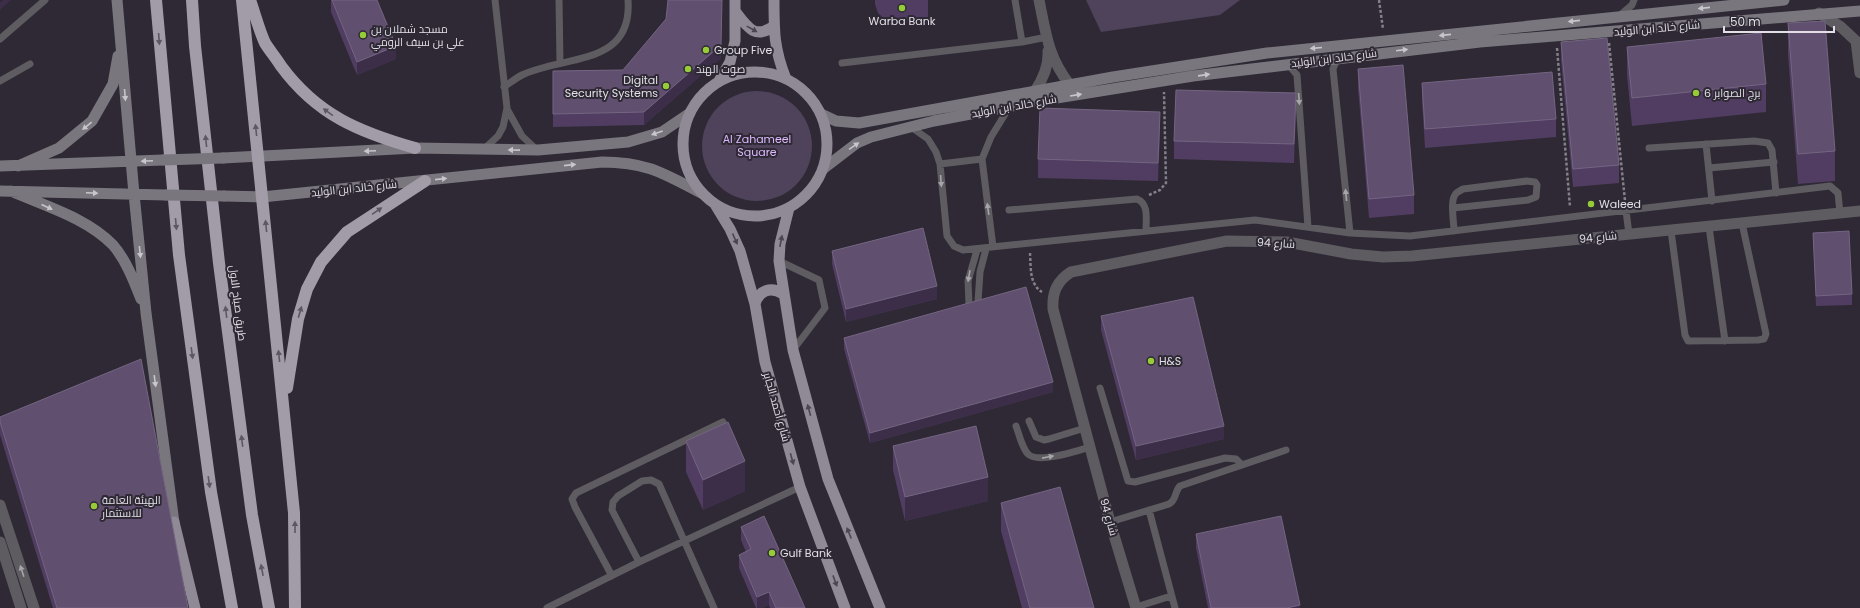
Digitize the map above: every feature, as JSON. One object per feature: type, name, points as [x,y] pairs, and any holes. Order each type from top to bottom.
[{"type":"highway","points":[[156,0],[179,255],[211,492],[232,608]]},
{"type":"highway","name":"طريق صباح الاول","points":[[192,0],[195,46],[220,263],[252,515],[269,608]]},
{"type":"highway","points":[[242,0],[294,513],[295,608]]},
{"type":"highway","points":[[250,0],[266,43],[291,79],[315,102],[341,121],[374,136],[416,148]]},
{"type":"highway","points":[[284,405],[298,319],[307,288],[321,262],[347,232],[425,180]]},
{"type":"main road","points":[[117,0],[146,313],[174,522],[190,608]]},
{"type":"main road","points":[[774,0],[775,42],[786,78]]},
{"type":"main road","name":"شارع خالد ابن الوليد","points":[[821,114],[836,120],[859,123],[1035,91],[1267,53],[1784,0]]},
{"type":"main road","points":[[735,6],[746,26],[757,32],[764,33],[774,26]]},
{"type":"main road","points":[[719,81],[730,62],[735,41],[735,6]]},
{"type":"main road","name":"شارع خالد ابن الوليد","points":[[823,169],[857,143],[871,137],[910,127],[1010,106],[1193,76],[1480,42],[1819,13],[1860,11]]},
{"type":"main road","points":[[18,166],[59,148],[92,121],[113,84],[120,40]]},
{"type":"main road","points":[[746,72],[773,74],[786,78],[807,94],[821,114],[826,130],[827,147],[823,169],[815,184],[804,198],[789,208],[775,214],[760,217],[744,216],[729,212],[715,205],[701,193],[691,179],[682,146],[684,129],[690,113],[697,100],[707,90],[719,81],[732,75],[746,72]]},
{"type":"main road","points":[[0,166],[223,158],[416,148],[538,150],[628,142],[662,132],[690,113]]},
{"type":"main road","name":"شارع خالد ابن الوليد","points":[[6,191],[262,197],[602,162],[625,162],[645,166],[660,172],[701,193]]},
{"type":"main road","points":[[6,191],[85,222],[113,246],[131,274],[146,313]]},
{"type":"main road","name":"شارع أحمد الجابر","points":[[715,205],[730,229],[740,250],[755,304],[765,362],[800,487],[845,608]]},
{"type":"main road","points":[[789,208],[780,244],[779,261],[792,350],[828,479],[880,608]]},
{"type":"main road","points":[[755,304],[757,298],[766,290],[772,289],[783,294]]},
{"type":"main road","points":[[174,522],[195,608]]},
{"type":"street","points":[[1039,0],[1047,41],[1054,61],[1070,85]]},
{"type":"street","points":[[1819,13],[1841,27],[1856,41],[1860,73]]},
{"type":"street","points":[[1035,91],[1044,76],[1047,65],[1047,41]]},
{"type":"street","name":"شارع 94","points":[[1136,607],[1110,522],[1053,309],[1052,299],[1056,287],[1063,278],[1071,272],[1227,241],[1287,242],[1351,254],[1383,257],[1412,256],[1860,211]]},
{"type":"street","points":[[0,505],[34,608]]},
{"type":"street","points":[[0,542],[21,608]]},
{"type":"lane","points":[[0,39],[44,0]]},
{"type":"lane","points":[[495,0],[507,108],[522,136],[538,150]]},
{"type":"lane","points":[[559,0],[560,63]]},
{"type":"lane","points":[[504,87],[522,75],[560,63],[590,57],[607,49],[614,43],[624,27],[628,13],[628,0]]},
{"type":"lane","points":[[1015,0],[1022,42]]},
{"type":"lane","points":[[1618,17],[1632,5],[1634,0]]},
{"type":"lane","points":[[1720,0],[1734,5]]},
{"type":"lane","points":[[842,62],[1022,42],[1047,41]]},
{"type":"lane","points":[[1338,58],[1333,69],[1350,233]]},
{"type":"lane","points":[[0,81],[30,64]]},
{"type":"lane","points":[[1288,64],[1297,75],[1308,227]]},
{"type":"lane","points":[[978,302],[980,272],[990,248],[982,159],[993,133],[1010,106]]},
{"type":"lane","points":[[484,149],[495,139],[502,127],[507,108]]},
{"type":"lane","points":[[910,127],[928,139],[932,144],[940,164],[947,236],[954,246],[963,250],[977,250],[1029,242],[1255,220],[1350,233],[1410,236],[1830,186],[1838,193],[1840,213]]},
{"type":"lane","points":[[1649,148],[1754,141],[1768,143],[1772,150],[1774,162],[1776,193]]},
{"type":"lane","points":[[1706,144],[1712,200]]},
{"type":"lane","points":[[940,164],[982,159]]},
{"type":"lane","points":[[1708,168],[1774,162]]},
{"type":"lane","points":[[1453,208],[1528,200],[1536,197],[1537,185],[1535,182],[1527,181],[1463,189],[1456,193],[1453,197],[1453,208],[1454,231]]},
{"type":"lane","points":[[1009,210],[1137,199],[1142,201],[1145,205],[1146,230]]},
{"type":"lane","points":[[1626,211],[1629,234]]},
{"type":"lane","points":[[1671,230],[1685,335],[1688,341],[1758,340],[1764,339],[1766,334],[1742,223]]},
{"type":"lane","points":[[1709,227],[1725,341]]},
{"type":"lane","points":[[969,304],[968,281],[977,250]]},
{"type":"lane","points":[[779,261],[818,280],[825,308],[792,350]]},
{"type":"lane","points":[[1100,388],[1128,481],[1135,482],[1225,458],[1236,459],[1242,465]]},
{"type":"lane","points":[[1029,421],[1036,437],[1044,440],[1085,428]]},
{"type":"lane","points":[[612,576],[574,507],[572,499],[576,493],[723,422]]},
{"type":"lane","points":[[1016,426],[1026,453],[1034,458],[1043,458],[1090,447]]},
{"type":"lane","points":[[1110,522],[1172,503],[1180,486],[1286,450]]},
{"type":"lane","points":[[639,562],[612,510],[613,502],[618,496],[642,481],[651,480],[659,484],[714,608]]},
{"type":"lane","points":[[547,608],[639,562],[800,487]]},
{"type":"lane","points":[[1149,510],[1175,608]]},
{"type":"lane","points":[[1136,607],[1171,596]]},
{"type":"path","points":[[1379,0],[1385,41]]},
{"type":"path","points":[[1608,32],[1626,211]]},
{"type":"path","points":[[1557,48],[1571,217]]},
{"type":"path","points":[[1142,201],[1150,194],[1160,190],[1166,183],[1164,91]]},
{"type":"path","points":[[1029,242],[1031,273],[1034,286],[1052,299]]},
{"type":"green space","points":[[1086,0],[1240,0],[1220,15],[1101,32]]},
{"type":"green space","name":"Al Zahameel Square","points":[[757,91],[768,92],[778,96],[796,107],[807,125],[811,135],[811,157],[807,167],[796,185],[778,196],[768,200],[757,201],[746,200],[736,196],[718,185],[707,167],[703,157],[702,146],[703,135],[707,125],[718,107],[736,96],[746,92]]},
{"type":"building","name":"مسجد شملان بن علي بن سيف الرومي","points":[[332,0],[377,0],[396,46],[357,62]]},
{"type":"building","points":[[668,0],[722,0],[721,45],[644,112],[553,114],[553,71],[623,70],[666,19]]},
{"type":"building","points":[[1825,21],[1835,151],[1798,154],[1788,23]]},
{"type":"building","points":[[1761,33],[1766,84],[1632,98],[1627,47]]},
{"type":"building","points":[[1607,38],[1619,165],[1573,169],[1561,42]]},
{"type":"building","points":[[1403,65],[1414,195],[1369,199],[1358,69]]},
{"type":"building","points":[[1552,72],[1556,119],[1425,129],[1422,83]]},
{"type":"building","points":[[1176,90],[1296,93],[1294,144],[1174,141]]},
{"type":"building","points":[[1040,108],[1160,112],[1158,163],[1038,159]]},
{"type":"building","points":[[923,228],[937,286],[846,309],[832,251]]},
{"type":"building","points":[[1849,231],[1852,294],[1816,296],[1813,233]]},
{"type":"building","points":[[1026,287],[1053,382],[870,433],[844,338]]},
{"type":"building","points":[[1193,297],[1224,426],[1136,446],[1101,316]]},
{"type":"building","name":"الهيئة العامة للاستثمار","points":[[141,359],[188,608],[57,608],[0,422],[0,417]]},
{"type":"building","points":[[728,422],[745,461],[703,480],[686,441]]},
{"type":"building","points":[[976,426],[988,477],[905,497],[893,446]]},
{"type":"building","points":[[1060,487],[1094,608],[1030,608],[1001,503]]},
{"type":"building","points":[[764,516],[805,608],[776,608],[769,592],[757,597],[739,555],[751,549],[741,527]]},
{"type":"building","points":[[1281,516],[1300,605],[1287,608],[1211,608],[1196,534]]},
{"type":"place","name":"Warba Bank","points":[[902,8]]},
{"type":"place","name":"مسجد شملان بن علي بن سيف الرومي","points":[[363,35]]},
{"type":"place","name":"Group Five","points":[[706,50]]},
{"type":"place","name":"صوت الهند","points":[[688,69]]},
{"type":"place","name":"Digital Security Systems","points":[[666,86]]},
{"type":"place","name":"برج الصوابر 6","points":[[1696,93]]},
{"type":"place","name":"Waleed","points":[[1591,204]]},
{"type":"place","name":"H&S","points":[[1151,361]]},
{"type":"place","name":"الهيئة العامة للاستثمار","points":[[94,506]]},
{"type":"place","name":"Gulf Bank","points":[[772,553]]}]
